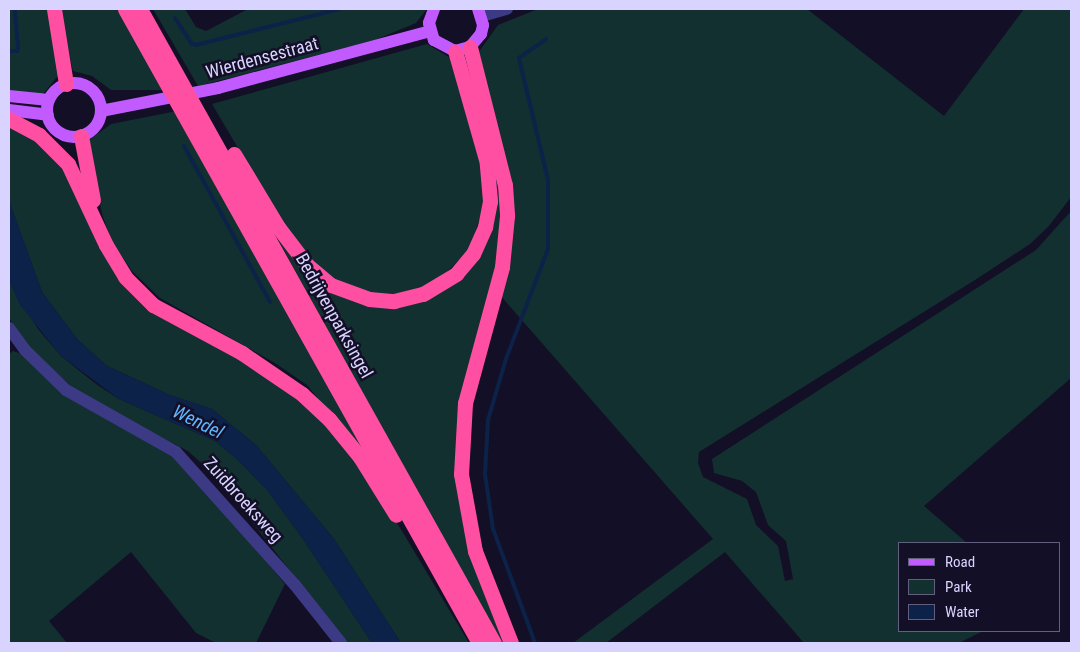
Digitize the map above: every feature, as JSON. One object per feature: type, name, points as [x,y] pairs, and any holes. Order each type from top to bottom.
[{"type":"highway","points":[[54,9],[66,84]]},
{"type":"highway","name":"Bedrijvenparksingel","points":[[125,9],[479,643]]},
{"type":"highway","name":"Bedrijvenparksingel","points":[[140,9],[494,643]]},
{"type":"highway","points":[[155,36],[278,227],[307,265],[349,294],[394,301],[423,294],[456,274],[473,254],[485,227],[490,202],[487,163],[463,49]]},
{"type":"highway","points":[[463,49],[505,185],[507,216],[502,266],[465,404],[461,474],[474,551],[511,643]]},
{"type":"highway","points":[[9,119],[39,135],[63,158],[96,218],[106,245],[125,277],[153,305],[272,371],[330,419],[360,457],[398,519],[440,575]]},
{"type":"highway","points":[[81,136],[96,218]]},
{"type":"main road","points":[[434,9],[430,31],[441,47],[463,49],[481,34],[480,13]]},
{"type":"main road","name":"Wierdensestraat","points":[[101,111],[148,105],[218,88],[430,31]]},
{"type":"main road","points":[[66,84],[90,88],[101,111],[95,127],[81,136],[56,130],[48,115],[49,100],[66,84]]},
{"type":"main road","points":[[9,96],[49,100]]},
{"type":"main road","points":[[9,110],[48,115]]},
{"type":"street","points":[[480,13],[507,9]]},
{"type":"street","name":"Zuidbroeksweg","points":[[10,336],[84,404],[176,452],[295,585],[341,643]]},
{"type":"green space","points":[[9,9],[50,9],[61,72],[44,93],[33,96],[9,93]]},
{"type":"green space","points":[[60,9],[120,9],[166,90],[111,90],[92,76],[73,71]]},
{"type":"green space","points":[[153,9],[185,9],[196,27],[206,31],[248,9],[427,9],[416,23],[375,40],[198,86]]},
{"type":"green space","points":[[538,9],[807,9],[944,116],[1024,9],[1071,9],[1071,197],[1049,226],[1030,244],[975,280],[699,452],[698,463],[703,477],[747,499],[756,525],[778,546],[785,581],[793,579],[786,541],[768,525],[756,492],[742,481],[714,473],[712,459],[1036,250],[1071,211],[1071,378],[924,506],[966,542],[898,542],[898,632],[981,632],[959,643],[804,643],[725,552],[606,643],[573,643],[713,539],[500,295],[511,220],[478,53],[498,25]]},
{"type":"green space","points":[[427,44],[452,59],[482,168],[485,203],[469,250],[437,282],[394,296],[371,294],[335,280],[311,260],[284,226],[212,104]]},
{"type":"green space","points":[[469,55],[495,154],[503,243],[458,465],[507,643],[501,643],[265,216],[352,299],[444,289],[493,213],[463,57]]},
{"type":"green space","points":[[177,111],[375,468],[307,385],[275,363],[160,298],[132,271],[112,242],[102,214],[88,141],[111,124]]},
{"type":"green space","points":[[9,124],[29,135],[66,169],[99,248],[120,279],[269,376],[325,423],[384,501],[469,643],[401,643],[334,539],[256,445],[212,409],[170,395],[107,366],[77,339],[42,292],[9,201]]},
{"type":"green space","points":[[9,281],[38,329],[61,356],[96,384],[119,399],[215,441],[237,459],[268,491],[301,536],[372,643],[346,643],[217,477],[188,451],[87,400],[28,348],[9,318]]},
{"type":"green space","points":[[13,351],[22,354],[63,394],[177,457],[285,584],[256,643],[216,643],[196,633],[131,552],[49,621],[67,643],[9,643],[9,354]]},
{"type":"water","name":"Wendel","points":[[9,201],[42,292],[77,339],[107,366],[170,395],[212,409],[256,445],[334,539],[401,643],[372,643],[301,536],[268,491],[237,459],[215,441],[119,399],[61,356],[20,305],[9,281]]},
{"type":"waterway","points":[[9,51],[17,51],[18,47],[15,9]]},
{"type":"waterway","points":[[175,18],[191,43],[196,45],[339,9]]},
{"type":"waterway","points":[[535,643],[493,529],[485,474],[488,420],[506,359],[548,249],[548,180],[519,58],[546,39]]},
{"type":"waterway","points":[[184,146],[270,302]]}]
